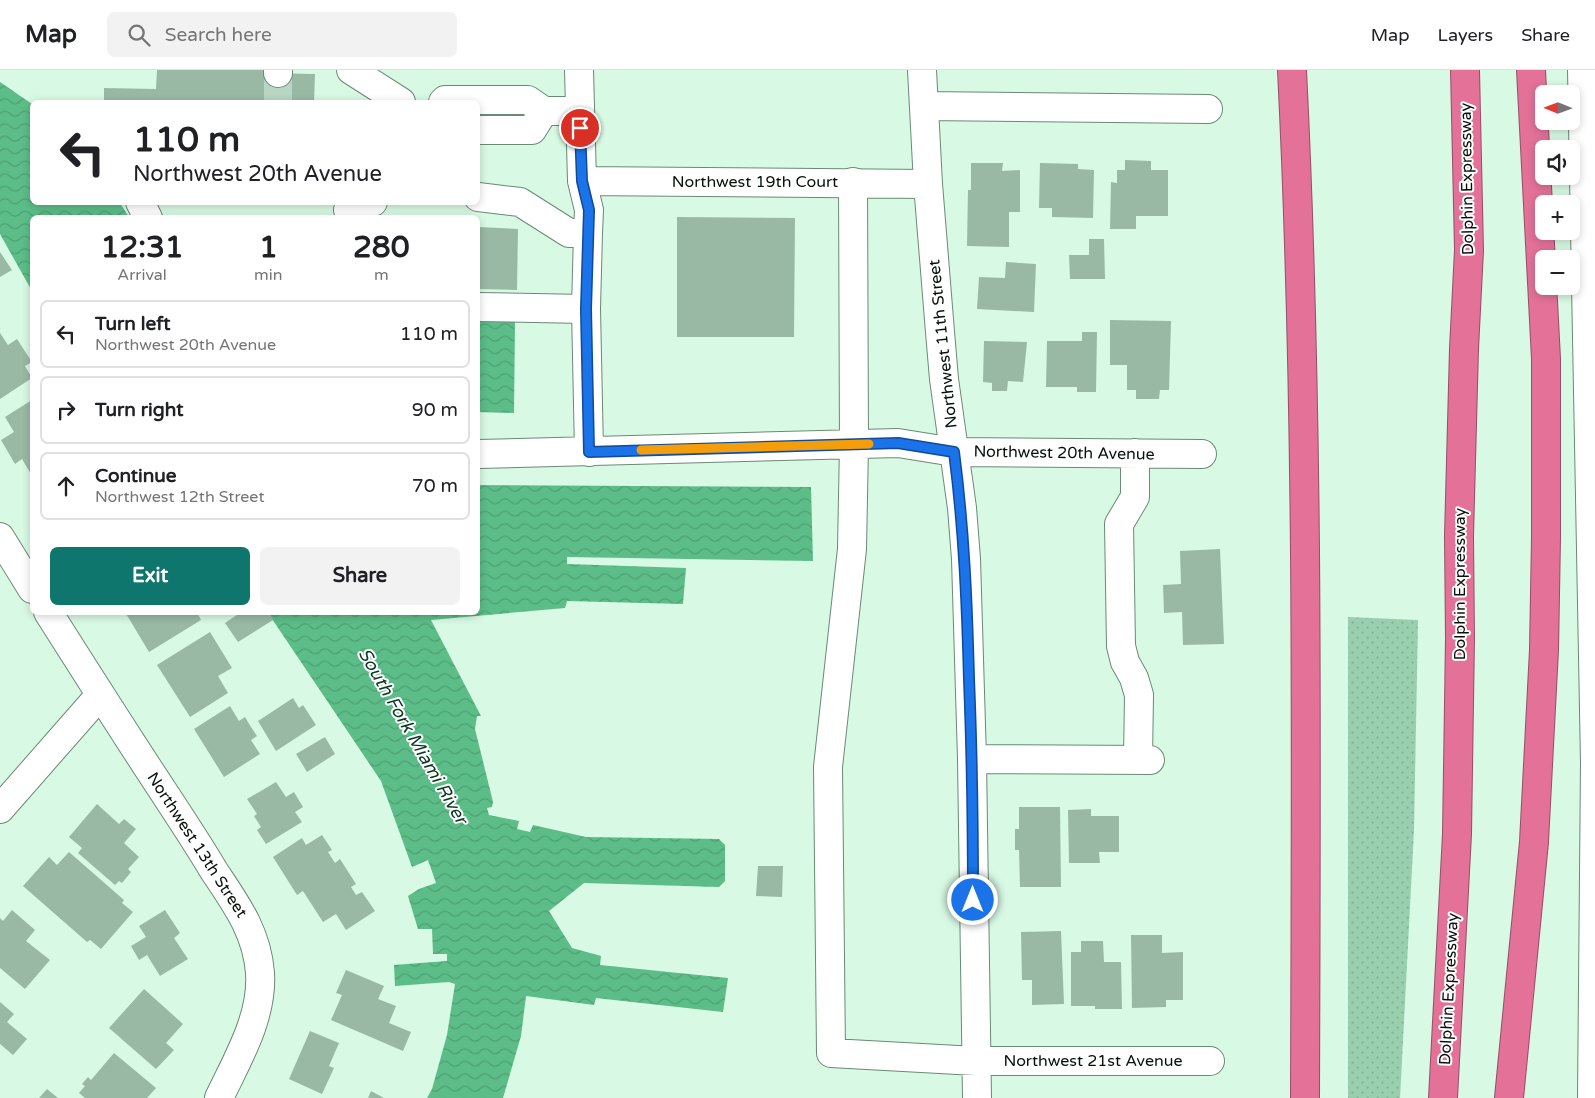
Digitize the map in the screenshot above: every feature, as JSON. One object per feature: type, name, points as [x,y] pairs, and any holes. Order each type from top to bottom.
[{"type":"highway","points":[[1292,70],[1302,290],[1305,501],[1305,1098]]},
{"type":"highway","name":"Dolphin Expressway","points":[[1443,1098],[1457,834],[1460,638],[1459,536],[1464,349],[1469,250],[1465,70]]},
{"type":"highway","points":[[1509,1098],[1534,842],[1544,640],[1546,359],[1531,70]]},
{"type":"street","points":[[351,70],[398,100]]},
{"type":"street","points":[[579,70],[582,181],[589,210],[586,309],[589,452]]},
{"type":"street","name":"Northwest 11th Street","points":[[922,70],[928,184],[943,360],[962,508],[966,559],[972,759],[977,1098]]},
{"type":"street","points":[[1582,70],[1589,112],[1595,763],[1592,1098]]},
{"type":"street","points":[[445,100],[528,100],[544,111],[580,111]]},
{"type":"street","points":[[499,100],[488,130],[532,130],[544,111]]},
{"type":"street","points":[[924,106],[1208,108]]},
{"type":"street","name":"Northwest 19th Court","points":[[582,181],[928,184]]},
{"type":"street","points":[[853,182],[854,445]]},
{"type":"street","points":[[480,197],[520,202],[568,233],[588,233]]},
{"type":"street","points":[[480,306],[586,309]]},
{"type":"street","name":"Northwest 20th Avenue","points":[[480,454],[898,443],[954,452],[1202,454]]},
{"type":"street","name":"Northwest 21st Avenue","points":[[854,445],[852,549],[828,767],[831,1053],[976,1061],[1210,1061]]},
{"type":"street","points":[[972,759],[1144,760],[1139,695],[1134,678],[1125,662],[1121,646],[1119,524],[1135,497],[1135,454]]},
{"type":"street","points":[[0,537],[30,586]]},
{"type":"street","name":"Northwest 13th Street","points":[[50,615],[247,922],[255,945],[260,975],[258,996],[253,1019],[243,1048],[219,1098]]},
{"type":"street","points":[[0,809],[100,695]]},
{"type":"shaded area","points":[[1348,617],[1418,620],[1414,830],[1400,1098],[1348,1098]]},
{"type":"water","points":[[0,82],[30,103],[30,205],[121,205],[128,215],[30,215],[30,287],[0,234]]},
{"type":"water","points":[[480,321],[515,321],[514,413],[480,412]]},
{"type":"water","name":"South Fork Miami River","points":[[480,485],[811,487],[813,561],[567,557],[567,564],[686,568],[683,604],[567,601],[565,608],[431,620],[481,716],[477,716],[475,729],[493,802],[492,807],[487,808],[489,815],[519,821],[517,829],[530,832],[533,825],[586,837],[719,839],[725,845],[725,881],[719,887],[584,883],[549,911],[572,948],[601,956],[600,965],[728,978],[723,1012],[596,998],[594,1005],[526,996],[521,1036],[503,1098],[427,1098],[432,1089],[447,1035],[455,984],[449,982],[395,986],[394,965],[447,961],[447,954],[433,954],[432,929],[418,929],[408,896],[419,889],[436,883],[428,860],[412,867],[381,781],[269,615],[480,615]]},
{"type":"building","points":[[157,70],[266,70],[266,73],[315,74],[314,100],[104,100],[104,88],[156,89]]},
{"type":"building","points":[[1125,160],[1151,161],[1151,170],[1168,170],[1168,216],[1136,216],[1136,229],[1110,229],[1111,182],[1117,183],[1117,170],[1125,170]]},
{"type":"building","points":[[971,163],[1003,163],[1002,171],[1020,170],[1020,212],[1009,212],[1009,247],[967,246],[968,190],[971,190]]},
{"type":"building","points":[[1040,163],[1078,164],[1078,169],[1094,170],[1093,218],[1052,217],[1052,208],[1039,208]]},
{"type":"building","points":[[677,217],[795,218],[794,337],[677,337]]},
{"type":"building","points":[[480,227],[518,229],[517,290],[480,289]]},
{"type":"building","points":[[1089,239],[1104,239],[1105,279],[1070,279],[1069,255],[1089,255]]},
{"type":"building","points":[[0,252],[12,270],[0,277]]},
{"type":"building","points":[[1006,262],[1036,264],[1034,312],[977,309],[979,277],[1005,278]]},
{"type":"building","points":[[1110,320],[1171,321],[1169,390],[1160,390],[1159,399],[1136,399],[1136,390],[1127,390],[1127,365],[1110,365]]},
{"type":"building","points":[[1082,332],[1097,332],[1096,392],[1077,392],[1077,387],[1046,387],[1047,341],[1082,341]]},
{"type":"building","points":[[0,333],[8,345],[17,339],[30,359],[30,363],[25,366],[30,375],[30,379],[0,399]]},
{"type":"building","points":[[984,341],[1027,342],[1023,382],[1008,381],[1007,391],[992,391],[992,383],[983,382]]},
{"type":"building","points":[[30,401],[30,473],[22,459],[15,464],[1,440],[14,432],[5,417]]},
{"type":"building","points":[[1220,549],[1224,644],[1183,645],[1182,612],[1164,613],[1163,585],[1181,584],[1180,551]]},
{"type":"building","points":[[127,615],[198,615],[201,620],[149,652]]},
{"type":"building","points":[[237,615],[270,615],[273,620],[238,642],[225,623]]},
{"type":"building","points":[[210,632],[232,668],[218,676],[228,693],[190,717],[157,665]]},
{"type":"building","points":[[293,698],[299,708],[303,705],[316,725],[276,751],[258,721]]},
{"type":"building","points":[[230,706],[239,721],[245,717],[257,736],[251,740],[260,754],[224,777],[194,729]]},
{"type":"building","points":[[325,737],[335,754],[307,772],[296,754]]},
{"type":"building","points":[[276,782],[286,797],[294,792],[303,807],[295,812],[302,822],[266,844],[257,830],[261,827],[254,816],[257,814],[247,799]]},
{"type":"building","points":[[97,804],[119,824],[124,819],[136,829],[124,843],[139,857],[128,869],[131,872],[122,883],[119,881],[115,885],[78,853],[82,848],[69,837]]},
{"type":"building","points":[[1019,807],[1060,807],[1061,887],[1020,887],[1019,850],[1015,850],[1015,829],[1019,829]]},
{"type":"building","points":[[1091,809],[1091,816],[1119,816],[1119,852],[1099,852],[1100,863],[1069,863],[1068,810]]},
{"type":"building","points":[[322,835],[332,850],[328,852],[335,863],[340,859],[356,884],[351,887],[356,895],[362,892],[375,911],[346,930],[336,914],[323,922],[303,891],[297,895],[273,857],[302,838],[306,845]]},
{"type":"building","points":[[69,852],[124,900],[122,903],[133,912],[101,949],[90,940],[87,942],[23,886],[49,857],[57,865]]},
{"type":"building","points":[[758,866],[783,866],[782,897],[756,896]]},
{"type":"building","points":[[12,910],[35,930],[26,941],[50,960],[25,989],[0,968],[0,918],[3,921]]},
{"type":"building","points":[[165,910],[180,933],[174,938],[188,959],[160,976],[147,955],[139,960],[131,946],[146,937],[139,926]]},
{"type":"building","points":[[1061,931],[1064,1004],[1032,1005],[1032,980],[1022,980],[1021,932]]},
{"type":"building","points":[[1131,935],[1162,935],[1162,953],[1183,952],[1183,1000],[1166,1000],[1166,1007],[1132,1008]]},
{"type":"building","points":[[1081,941],[1103,941],[1104,962],[1121,962],[1122,1009],[1095,1009],[1095,1006],[1071,1006],[1071,952],[1081,952]]},
{"type":"building","points":[[346,970],[384,986],[378,999],[396,1006],[389,1023],[411,1032],[403,1051],[331,1020],[342,995],[336,993]]},
{"type":"building","points":[[144,989],[183,1024],[166,1043],[174,1050],[156,1069],[109,1028]]},
{"type":"building","points":[[0,1002],[14,1014],[7,1022],[27,1039],[13,1055],[0,1044]]},
{"type":"building","points":[[310,1031],[339,1043],[329,1066],[334,1068],[322,1094],[289,1079]]},
{"type":"building","points":[[114,1053],[156,1088],[147,1098],[85,1098],[79,1093],[85,1086],[82,1084],[88,1077],[91,1080]]},
{"type":"building","points":[[47,1089],[58,1098],[39,1098]]},
{"type":"building","points":[[371,1091],[384,1098],[368,1098]]},
{"type":"tunnel","points":[[278,73],[278,100]]},
{"type":"slow traffic","points":[[641,450],[869,444]]},
{"type":"route","points":[[580,128],[582,181],[589,210],[586,309],[589,452],[898,443],[954,452],[962,508],[966,559],[972,759],[973,900]]}]
